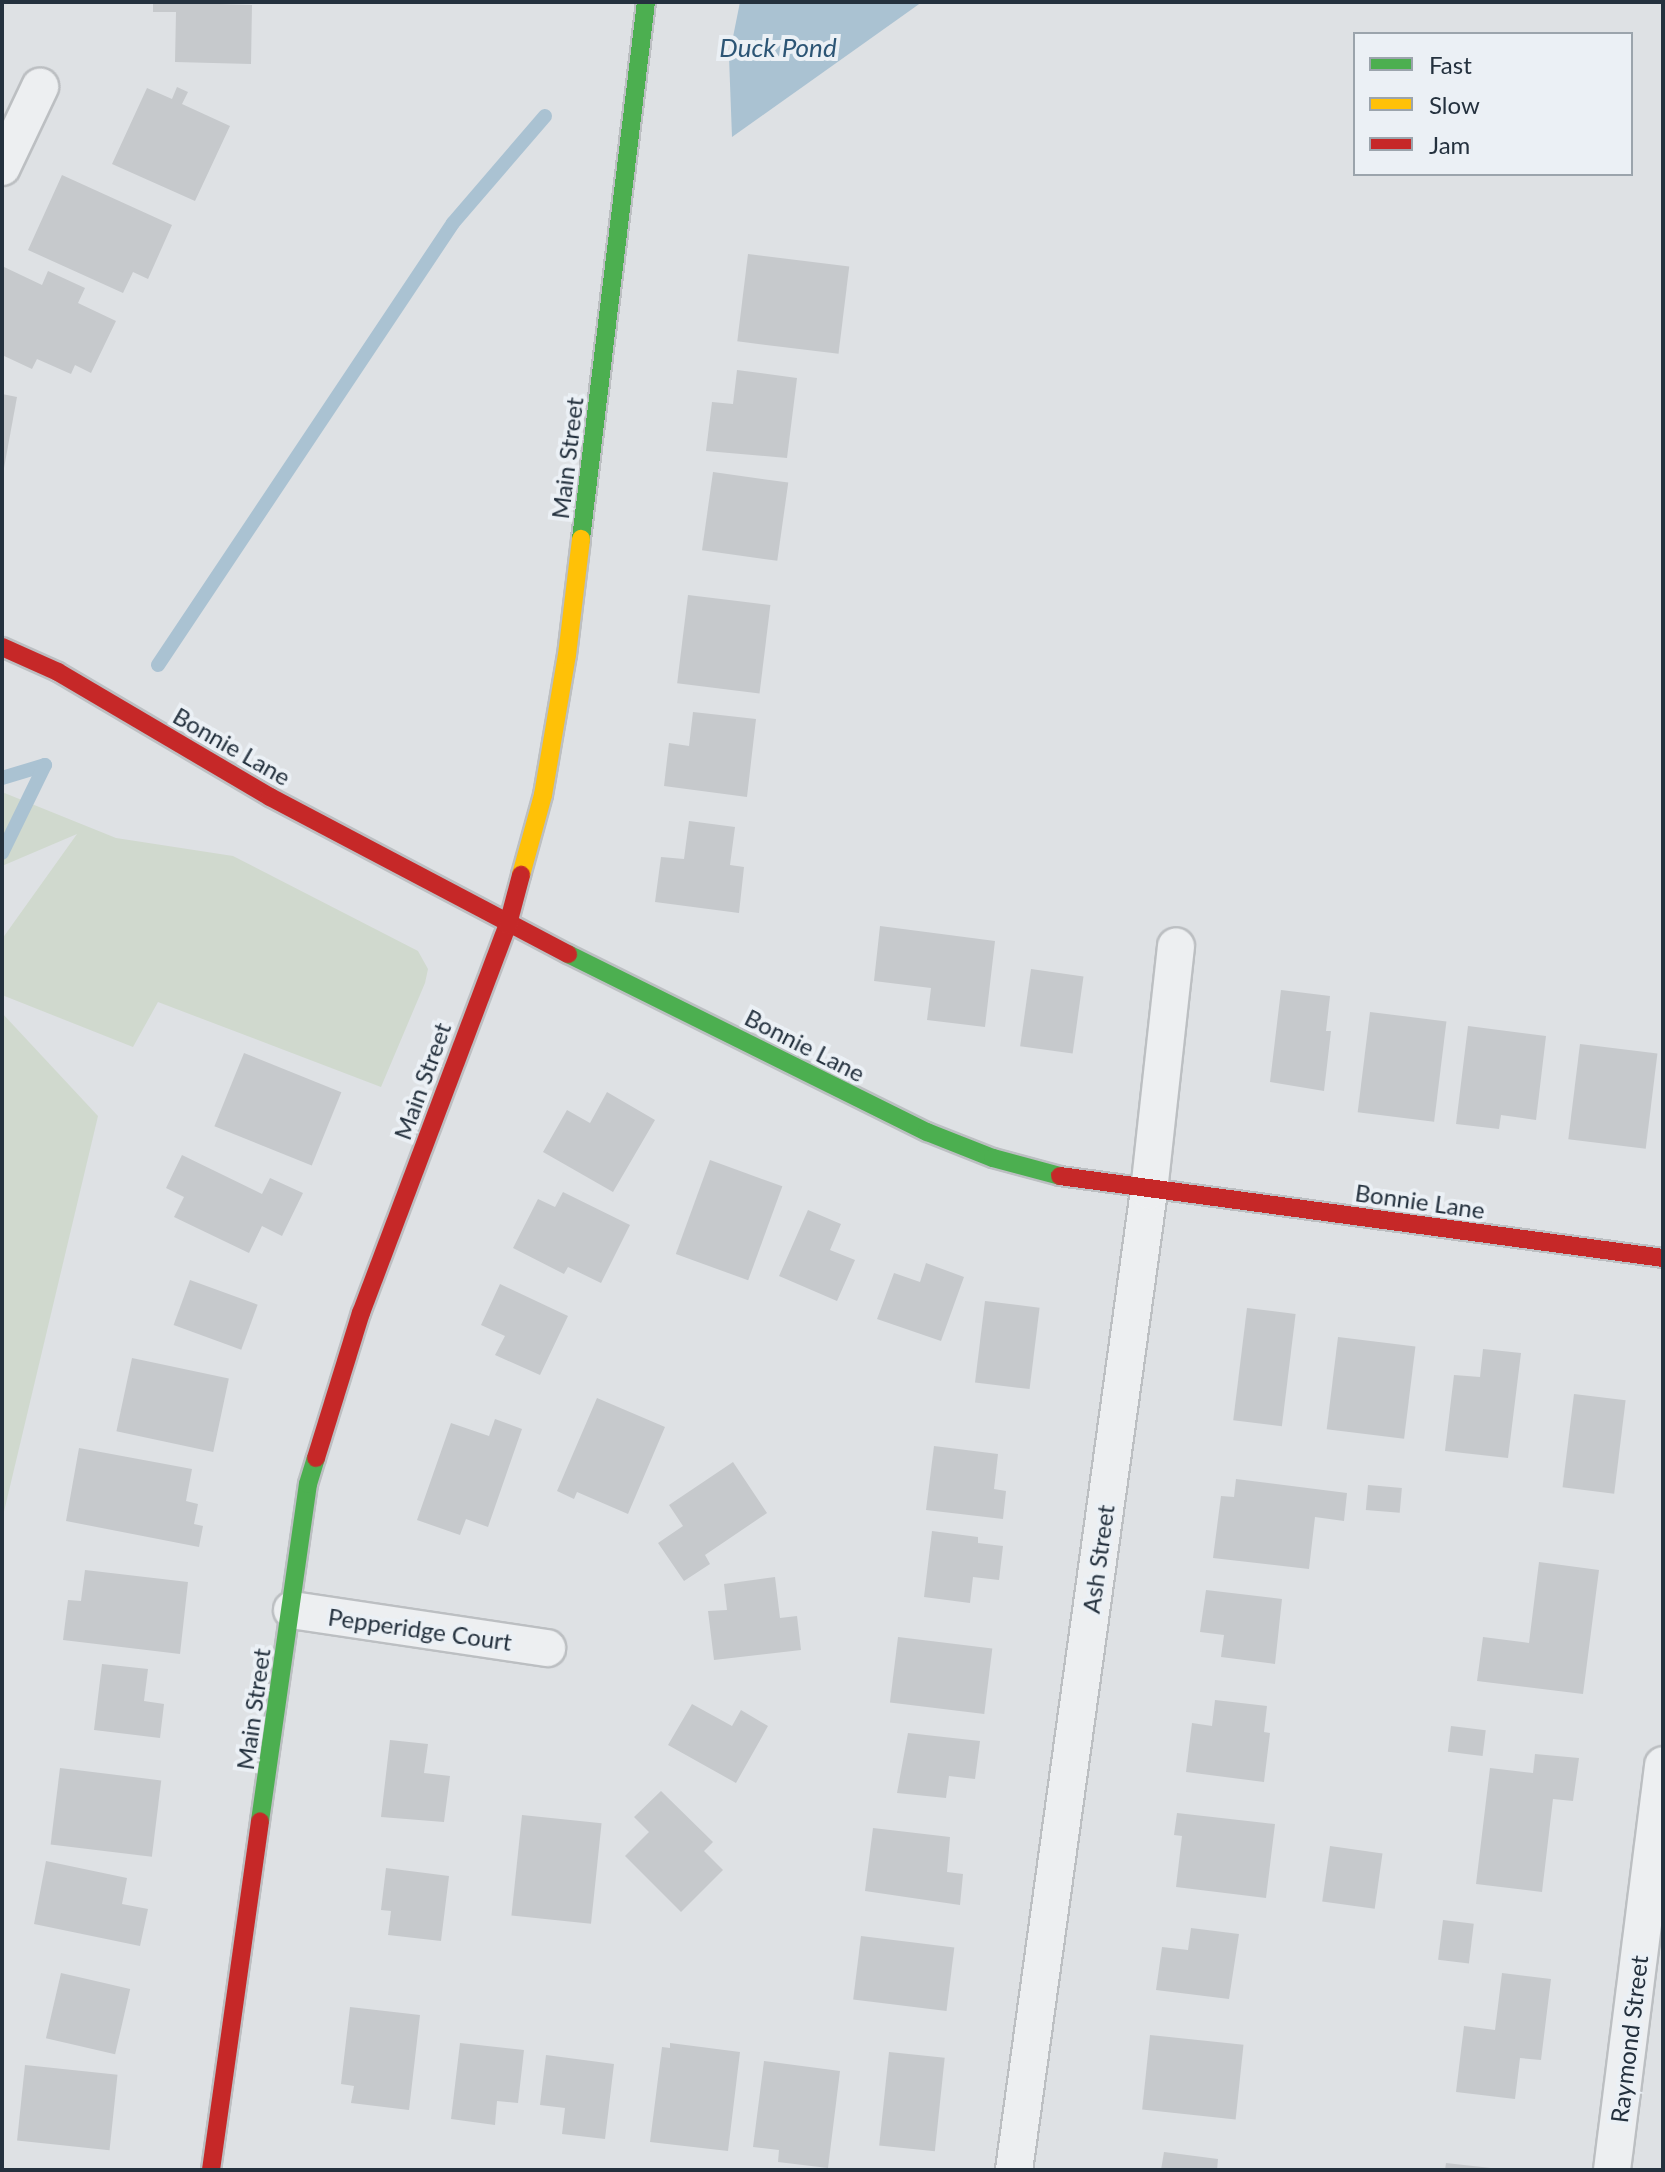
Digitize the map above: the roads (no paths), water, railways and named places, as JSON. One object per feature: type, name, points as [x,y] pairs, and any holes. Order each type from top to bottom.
[{"type":"street","name":"Main Street","points":[[211,2170],[308,1484],[328,1411],[361,1313],[508,924],[543,795],[567,655],[646,2]]},
{"type":"street","points":[[2,167],[40,87]]},
{"type":"street","name":"Bonnie Lane","points":[[2,647],[58,672],[228,773],[508,924],[927,1132],[993,1158],[1058,1176],[1149,1191],[1663,1258]]},
{"type":"street","name":"Ash Street","points":[[1014,2170],[1149,1191],[1176,946]]},
{"type":"street","name":"Pepperidge Court","points":[[292,1610],[547,1648]]},
{"type":"street","name":"Raymond Street","points":[[1612,2170],[1663,1765]]},
{"type":"water","name":"Duck Pond","points":[[740,2],[922,2],[732,137],[729,57]]},
{"type":"waterway","points":[[158,665],[453,223],[545,116]]},
{"type":"waterway","points":[[2,778],[45,765]]},
{"type":"waterway","points":[[2,853],[45,765]]}]
